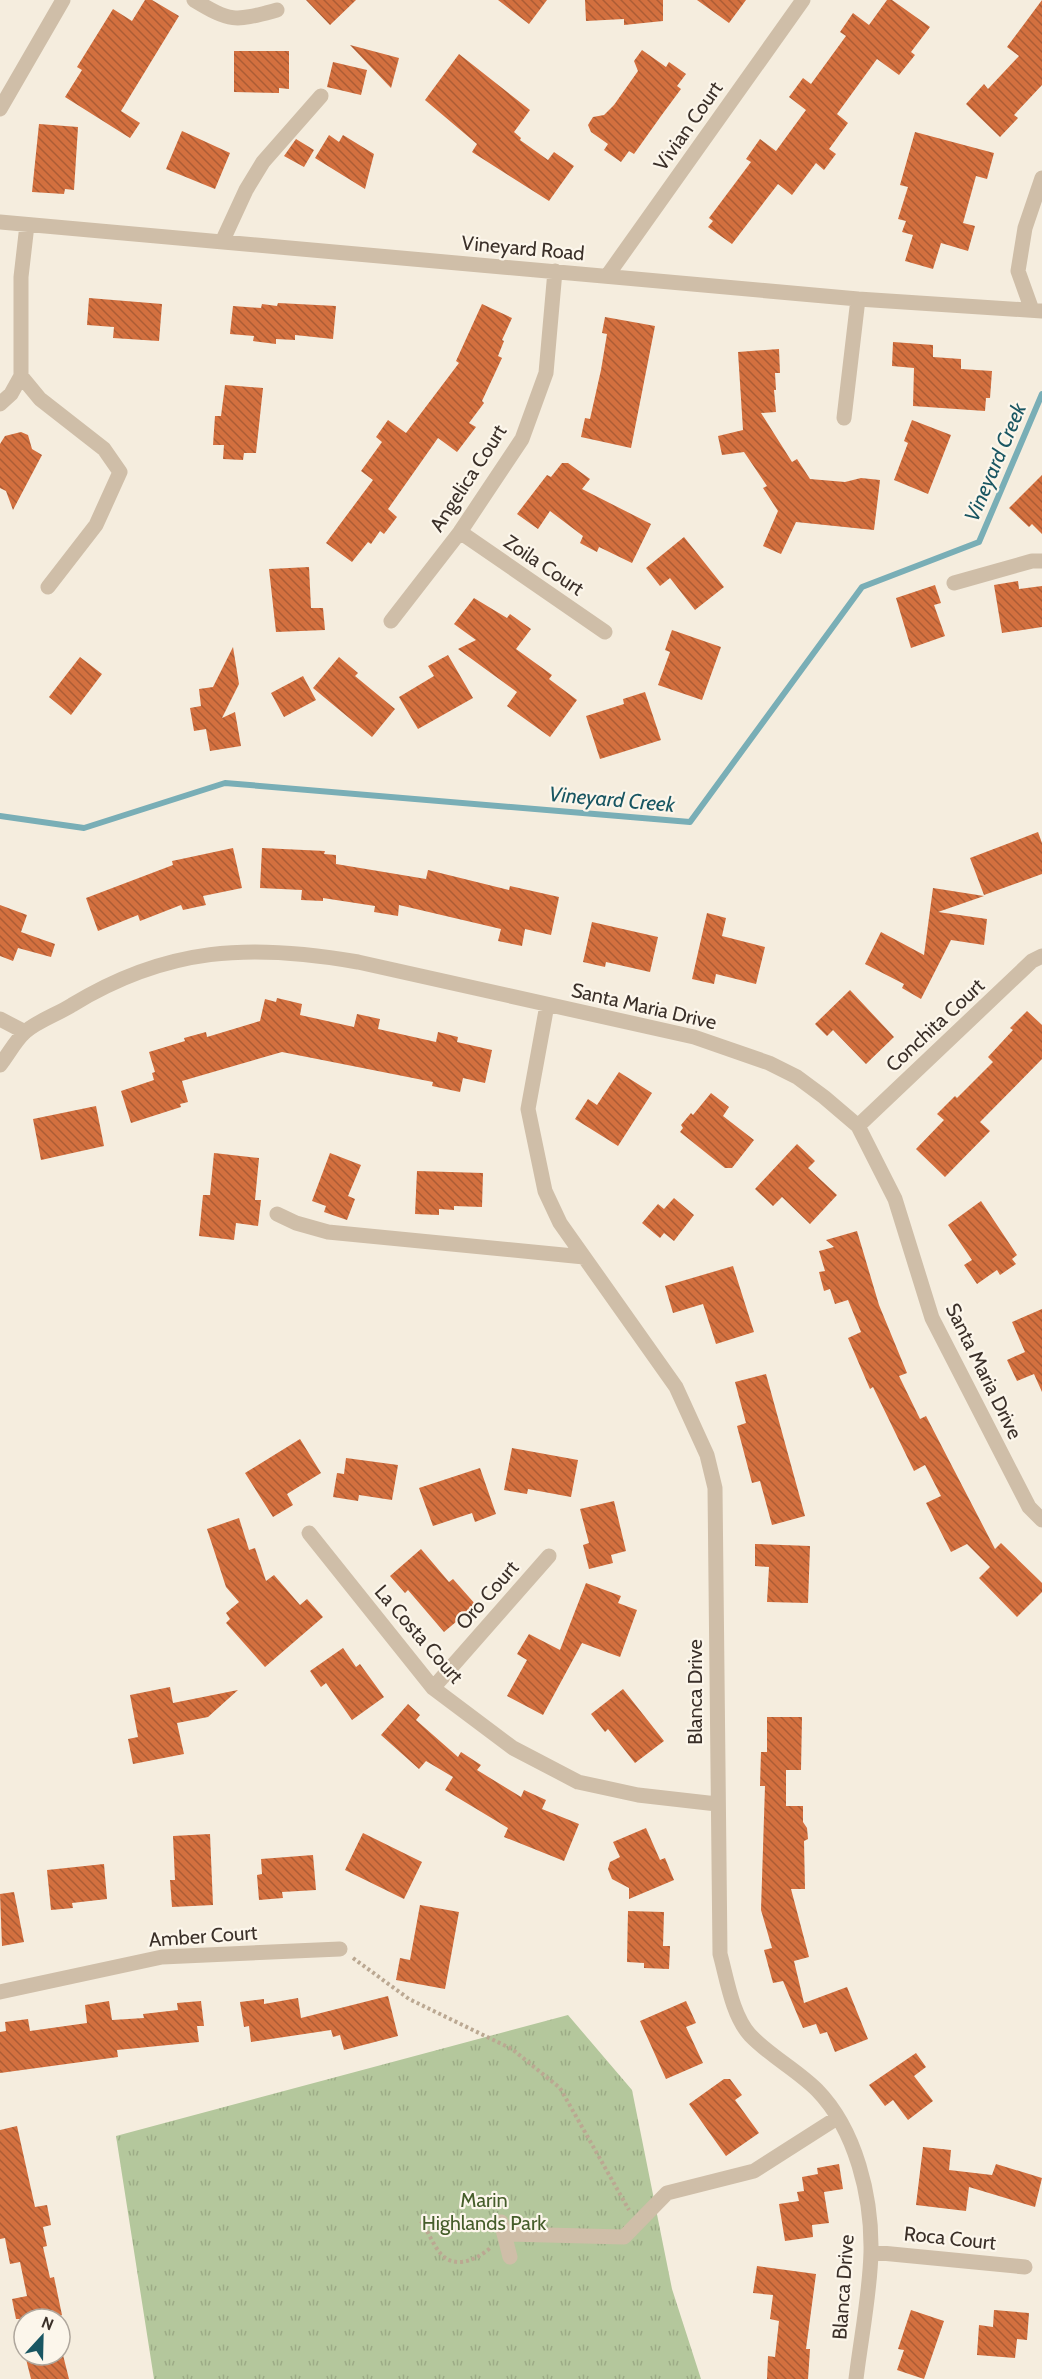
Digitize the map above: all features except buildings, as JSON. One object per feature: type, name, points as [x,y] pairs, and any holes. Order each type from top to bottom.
[{"type":"street","points":[[0,109],[62,0]]},
{"type":"street","points":[[194,0],[223,18],[241,20],[277,10]]},
{"type":"street","name":"Vivian Court","points":[[607,276],[803,0]]},
{"type":"street","points":[[222,242],[246,190],[263,162],[321,96]]},
{"type":"street","points":[[1037,310],[1018,271],[1025,228],[1042,178]]},
{"type":"street","name":"Vineyard Road","points":[[0,222],[858,299],[1037,310]]},
{"type":"street","points":[[0,404],[11,394],[21,376],[21,278],[27,225]]},
{"type":"street","name":"Angelica Court","points":[[391,621],[460,532],[522,439],[546,373],[555,272]]},
{"type":"street","points":[[844,418],[858,299]]},
{"type":"street","points":[[21,376],[40,399],[104,449],[120,472],[96,525],[48,587]]},
{"type":"street","name":"Zoila Court","points":[[460,532],[604,632]]},
{"type":"street","points":[[954,584],[1032,561],[1042,561]]},
{"type":"street","name":"Santa Maria Drive","points":[[0,1065],[25,1032],[102,987],[190,956],[234,950],[315,954],[694,1037],[769,1062],[797,1077],[858,1126],[895,1199],[932,1318],[1029,1507],[1042,1520]]},
{"type":"street","name":"Conchita Court","points":[[858,1126],[1032,961],[1042,956]]},
{"type":"street","name":"Blanca Drive","points":[[547,1005],[528,1109],[545,1191],[560,1223],[676,1387],[707,1455],[715,1488],[720,1954],[734,2004],[749,2034],[818,2091],[843,2126],[860,2167],[867,2204],[871,2252],[856,2379]]},
{"type":"street","points":[[0,1019],[25,1032]]},
{"type":"street","points":[[278,1214],[296,1223],[327,1232],[584,1257]]},
{"type":"street","name":"La Costa Court","points":[[309,1533],[433,1688],[513,1748],[578,1782],[638,1795],[717,1804]]},
{"type":"street","name":"Oro Court","points":[[433,1688],[549,1556]]},
{"type":"street","name":"Amber Court","points":[[0,1992],[162,1958],[340,1949]]},
{"type":"street","points":[[510,2257],[503,2228],[620,2242],[667,2193],[754,2171],[837,2118]]},
{"type":"street","name":"Roca Court","points":[[871,2252],[1025,2267]]},
{"type":"path","points":[[340,1949],[409,1999],[512,2049],[560,2088],[637,2224]]},
{"type":"path","points":[[421,2221],[442,2255],[452,2260],[465,2262],[482,2257],[503,2228]]},
{"type":"green space","name":"Marin Highlands Park","points":[[568,2015],[632,2090],[672,2289],[701,2379],[154,2379],[116,2136]]},
{"type":"waterway","name":"Vineyard Creek","points":[[0,816],[84,828],[225,783],[690,822],[862,587],[979,542],[1042,394]]}]
